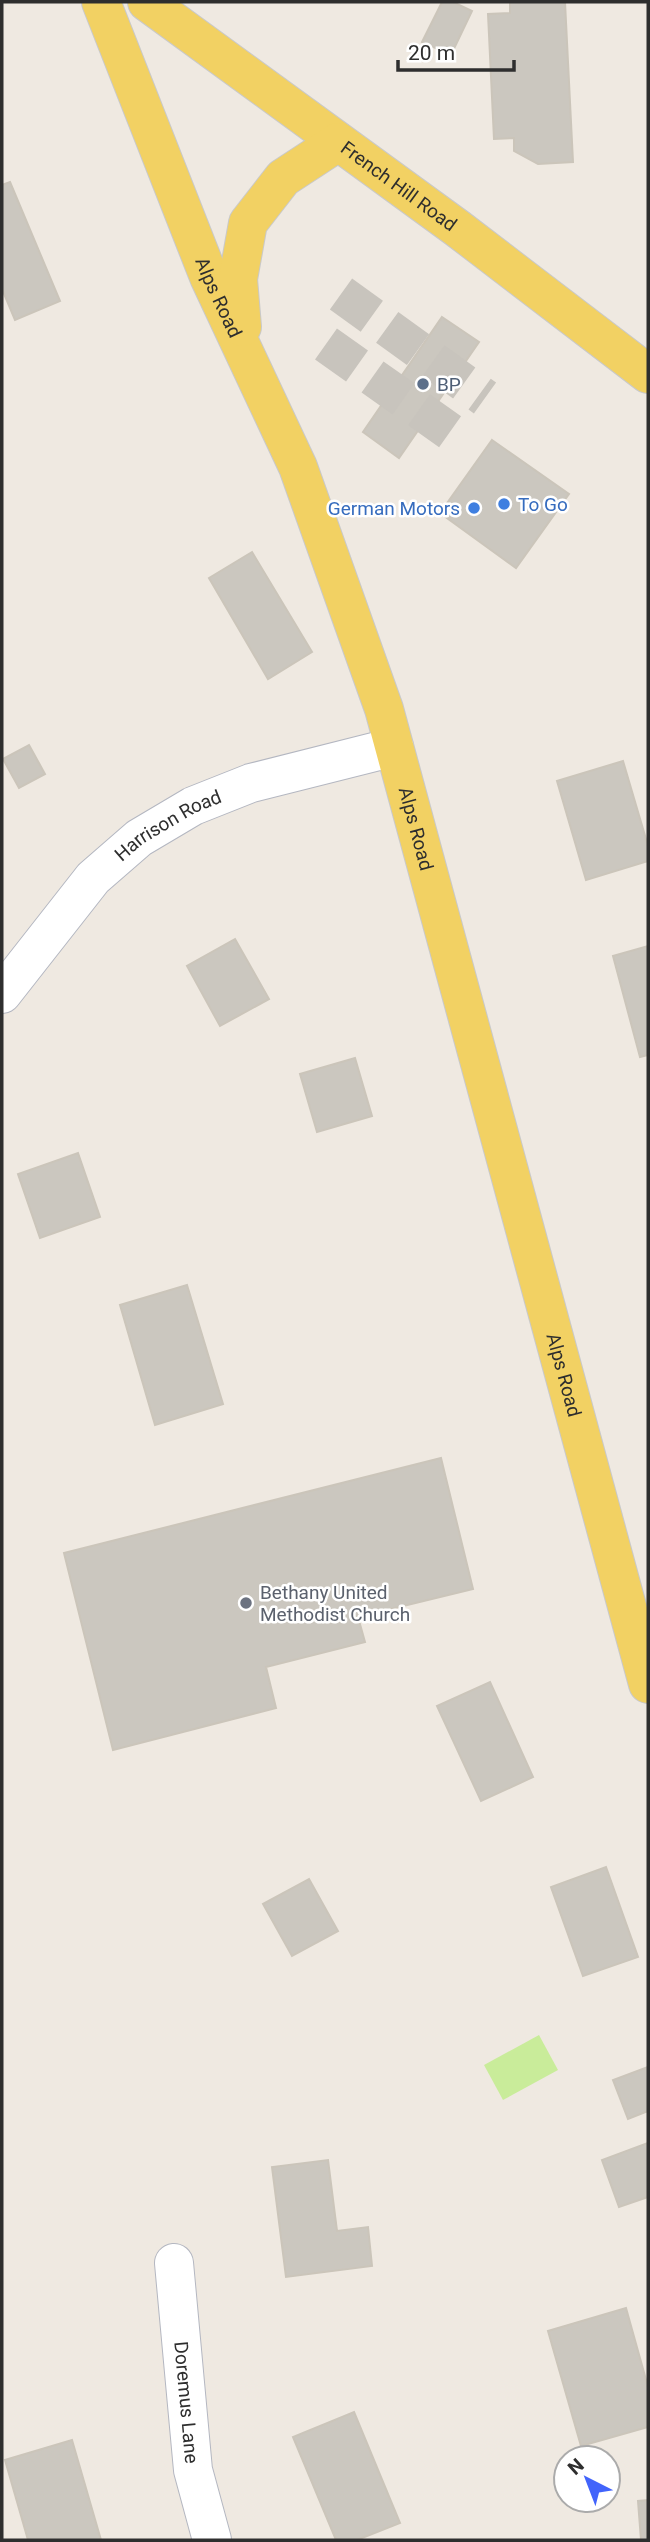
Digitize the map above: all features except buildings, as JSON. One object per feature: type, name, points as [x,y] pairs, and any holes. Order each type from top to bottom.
[{"type":"main road","name":"Alps Road","points":[[101,2],[209,277],[298,467],[384,709],[648,1684]]},
{"type":"main road","name":"French Hill Road","points":[[147,2],[457,228],[648,374]]},
{"type":"main road","points":[[243,350],[238,278],[248,223],[283,178],[338,142]]},
{"type":"street","name":"Harrison Road","points":[[2,994],[93,878],[139,838],[192,806],[251,783],[394,747]]},
{"type":"street","name":"Doremus Lane","points":[[174,2263],[193,2470],[212,2540]]},
{"type":"green space","points":[[539,2035],[558,2070],[503,2100],[484,2065]]},
{"type":"tunnel","points":[[341,294],[485,398]]},
{"type":"tunnel","points":[[326,344],[456,436]]},
{"type":"place","name":"BP","points":[[423,384]]},
{"type":"place","name":"To Go","points":[[504,504]]},
{"type":"place","name":"German Motors","points":[[474,508]]},
{"type":"place","name":"Bethany United Methodist Church","points":[[246,1603]]}]
